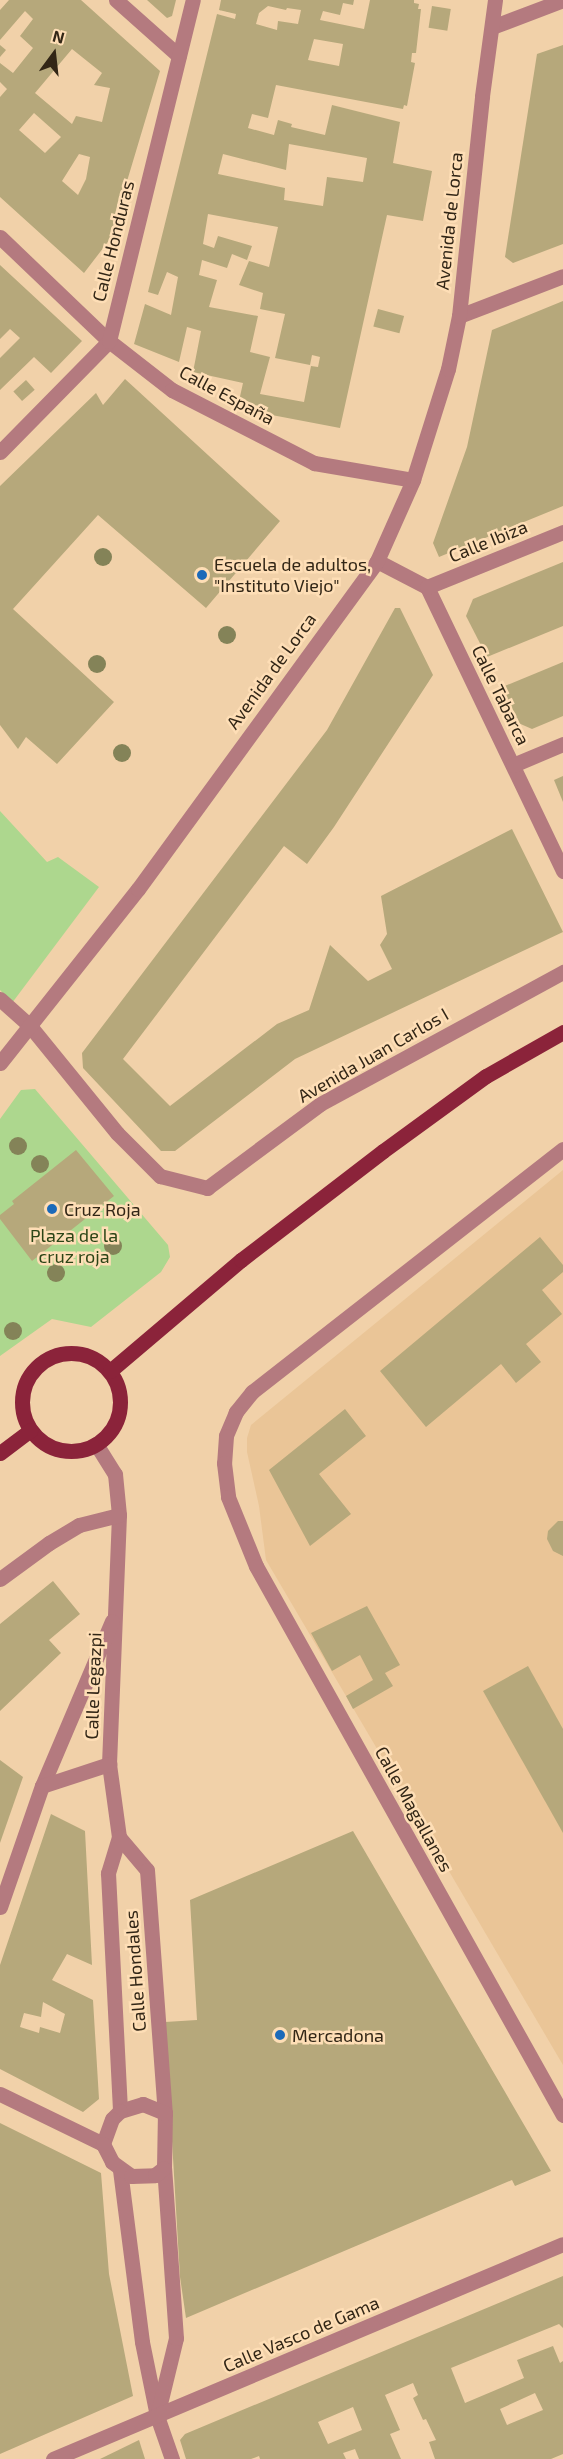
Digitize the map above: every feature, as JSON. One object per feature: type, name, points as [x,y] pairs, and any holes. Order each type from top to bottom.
[{"type":"main road","points":[[110,1371],[242,1260],[382,1151],[486,1076],[563,1032]]},
{"type":"main road","points":[[65,1353],[81,1353],[97,1360],[110,1371],[117,1386],[120,1403],[117,1419],[108,1433],[96,1444],[82,1450],[67,1451],[53,1448],[30,1430],[23,1414],[21,1398],[25,1382],[41,1362],[65,1353]]},
{"type":"main road","points":[[0,1453],[30,1430]]},
{"type":"street","points":[[116,0],[179,56]]},
{"type":"street","name":"Calle Honduras","points":[[109,341],[193,0]]},
{"type":"street","name":"Avenida de Lorca","points":[[0,1063],[138,889],[377,561],[413,480],[448,369],[459,316],[495,0]]},
{"type":"street","points":[[492,27],[563,0]]},
{"type":"street","name":"Calle España","points":[[0,237],[109,341],[172,390],[314,463],[413,480]]},
{"type":"street","points":[[459,316],[563,276]]},
{"type":"street","points":[[0,452],[109,341]]},
{"type":"street","name":"Calle Ibiza","points":[[427,587],[563,532]]},
{"type":"street","points":[[377,561],[427,587]]},
{"type":"street","name":"Calle Tabarca","points":[[427,587],[563,872]]},
{"type":"street","points":[[513,765],[563,744]]},
{"type":"street","name":"Avenida Juan Carlos I","points":[[30,1026],[117,1133],[160,1176],[207,1188],[320,1104],[563,972]]},
{"type":"street","points":[[0,999],[30,1026]]},
{"type":"street","name":"Calle Magallanes","points":[[563,1149],[252,1392],[236,1412],[226,1437],[224,1462],[228,1497],[256,1566],[563,2115]]},
{"type":"street","name":"Calle Legazpi","points":[[42,1786],[109,1764],[119,1515],[115,1474],[96,1444]]},
{"type":"street","points":[[0,1579],[49,1543],[79,1525],[119,1515]]},
{"type":"street","name":"Calle Legazpi","points":[[0,1907],[42,1786],[115,1612]]},
{"type":"street","name":"Calle Hondales","points":[[109,1764],[119,1838],[108,1873],[120,2111]]},
{"type":"street","name":"Calle Hondales","points":[[119,1838],[147,1870],[165,2113],[164,2168],[176,2338],[157,2416]]},
{"type":"street","points":[[0,2094],[103,2144],[112,2162],[120,2170],[142,2177],[155,2175],[164,2168]]},
{"type":"street","points":[[103,2144],[112,2119],[120,2111],[143,2104],[165,2113]]},
{"type":"street","points":[[120,2170],[142,2342],[157,2416],[172,2459]]},
{"type":"street","name":"Calle Vasco de Gama","points":[[53,2459],[563,2244]]},
{"type":"shaded area","points":[[563,1170],[563,2065],[266,1560],[259,1506],[247,1452],[247,1438],[251,1425]]},
{"type":"green space","points":[[0,811],[47,862],[58,857],[99,887],[12,1003],[0,990]]},
{"type":"green space","name":"Plaza de la cruz roja","points":[[35,1089],[168,1245],[170,1257],[161,1272],[91,1327],[52,1319],[0,1356],[0,1119],[21,1090]]},
{"type":"building","points":[[9,0],[81,0],[160,71],[113,228],[117,230],[84,273],[0,197],[0,97],[7,89],[0,82],[0,63],[13,73],[33,48],[20,36],[33,19],[25,11],[0,40],[0,10]],"holes":[[[72,49],[102,73],[94,85],[110,88],[102,122],[76,116],[72,124],[35,93]],[[34,113],[61,137],[45,153],[19,130]],[[79,154],[90,157],[86,179],[78,195],[62,181]]]},
{"type":"building","points":[[147,0],[176,0],[172,16],[167,18]]},
{"type":"building","points":[[221,0],[354,0],[353,5],[343,3],[340,15],[323,11],[320,20],[364,29],[370,0],[414,0],[414,3],[419,4],[418,9],[421,9],[416,53],[412,53],[411,62],[415,63],[407,106],[404,105],[403,109],[276,85],[268,118],[252,114],[248,128],[274,135],[278,120],[292,124],[291,127],[325,135],[332,105],[400,122],[393,163],[432,171],[423,221],[387,215],[340,428],[256,412],[239,401],[243,383],[193,372],[201,331],[187,327],[179,362],[134,344],[145,304],[171,315],[178,277],[167,272],[158,295],[148,292],[217,14],[235,19],[236,14],[219,10]],"holes":[[[268,6],[286,10],[287,8],[301,10],[298,24],[278,21],[277,30],[256,24],[259,13]],[[314,39],[343,44],[339,66],[308,60]],[[289,144],[367,158],[363,182],[327,177],[323,206],[284,200],[285,188],[218,174],[223,154],[286,170]],[[208,214],[278,227],[269,267],[249,261],[239,285],[263,293],[260,309],[285,314],[275,358],[310,365],[312,355],[320,357],[318,367],[311,366],[304,402],[260,394],[270,357],[250,352],[258,316],[209,307],[217,280],[199,275],[202,260],[227,268],[232,254],[247,260],[252,246],[218,236],[214,248],[203,244]]]},
{"type":"building","points":[[432,6],[451,9],[447,31],[429,28]]},
{"type":"building","points":[[0,45],[6,50],[0,57]]},
{"type":"building","points":[[563,45],[563,244],[513,263],[505,257],[537,54]]},
{"type":"building","points":[[0,265],[82,341],[51,373],[34,357],[0,390],[0,358],[20,338],[10,329],[0,339]]},
{"type":"building","points":[[563,301],[563,506],[439,557],[433,543],[467,447],[492,330]]},
{"type":"building","points":[[378,309],[404,316],[399,333],[373,326]]},
{"type":"building","name":"Escuela de adultos, \"Instituto Viejo\"","points":[[125,379],[280,521],[206,608],[98,515],[13,609],[114,702],[57,764],[26,737],[18,749],[0,725],[0,486],[96,393],[103,405]]},
{"type":"building","points":[[26,380],[35,390],[22,401],[13,391]]},
{"type":"building","points":[[563,562],[563,626],[487,657],[466,616],[473,599]]},
{"type":"building","points":[[395,608],[400,608],[433,675],[334,827],[307,864],[284,846],[123,1059],[170,1106],[277,1024],[309,1010],[330,945],[368,981],[392,969],[380,945],[387,934],[381,896],[512,829],[563,932],[295,1059],[175,1151],[161,1151],[83,1068],[82,1053],[327,730]]},
{"type":"building","points":[[563,662],[563,716],[532,729],[516,722],[500,688]]},
{"type":"building","points":[[563,776],[563,802],[554,780]]},
{"type":"building","name":"Cruz Roja","points":[[76,1150],[114,1196],[32,1261],[0,1219],[0,1215],[14,1204],[12,1201]]},
{"type":"building","points":[[540,1237],[563,1265],[563,1272],[542,1290],[562,1314],[526,1344],[541,1362],[516,1383],[501,1364],[426,1427],[380,1371]]},
{"type":"building","points":[[345,1409],[366,1436],[319,1474],[351,1514],[310,1546],[269,1470]]},
{"type":"building","points":[[558,1521],[563,1521],[563,1556],[553,1551],[547,1539],[548,1531]]},
{"type":"building","points":[[53,1581],[80,1614],[49,1640],[61,1653],[0,1711],[0,1624]]},
{"type":"building","points":[[367,1606],[400,1665],[385,1673],[393,1686],[353,1709],[346,1696],[373,1680],[360,1655],[332,1671],[311,1633]]},
{"type":"building","points":[[528,1666],[563,1729],[563,1833],[483,1691]]},
{"type":"building","points":[[0,1760],[23,1777],[0,1843]]},
{"type":"building","points":[[51,1814],[85,1831],[92,1965],[67,1954],[52,1980],[93,2000],[99,2099],[83,2112],[0,2069],[0,1965]],"holes":[[[43,2002],[65,2014],[60,2033],[40,2027],[39,2033],[20,2027],[24,2013],[41,2017]]]},
{"type":"building","points":[[353,1831],[551,2171],[515,2186],[512,2180],[186,2318],[180,2277],[165,2022],[197,2020],[190,1900]]},
{"type":"building","points":[[0,2123],[101,2173],[109,2274],[133,2396],[0,2454]]},
{"type":"building","points":[[563,2276],[563,2328],[559,2324],[451,2368],[465,2403],[524,2378],[517,2360],[553,2346],[560,2363],[563,2361],[563,2454],[551,2459],[435,2459],[429,2442],[436,2440],[413,2398],[418,2395],[413,2383],[385,2395],[400,2430],[390,2434],[401,2459],[359,2459],[355,2449],[343,2453],[346,2459],[260,2459],[259,2456],[251,2459],[186,2459],[180,2440],[185,2434]],"holes":[[[535,2393],[543,2410],[507,2425],[500,2409]],[[353,2407],[362,2430],[328,2444],[318,2422]]]},
{"type":"building","points":[[139,2440],[145,2459],[100,2459]]},
{"type":"place","name":"Escuela de adultos, \"Instituto Viejo\"","points":[[202,575]]},
{"type":"place","name":"Cruz Roja","points":[[52,1209]]},
{"type":"place","name":"Mercadona","points":[[280,2035]]}]
